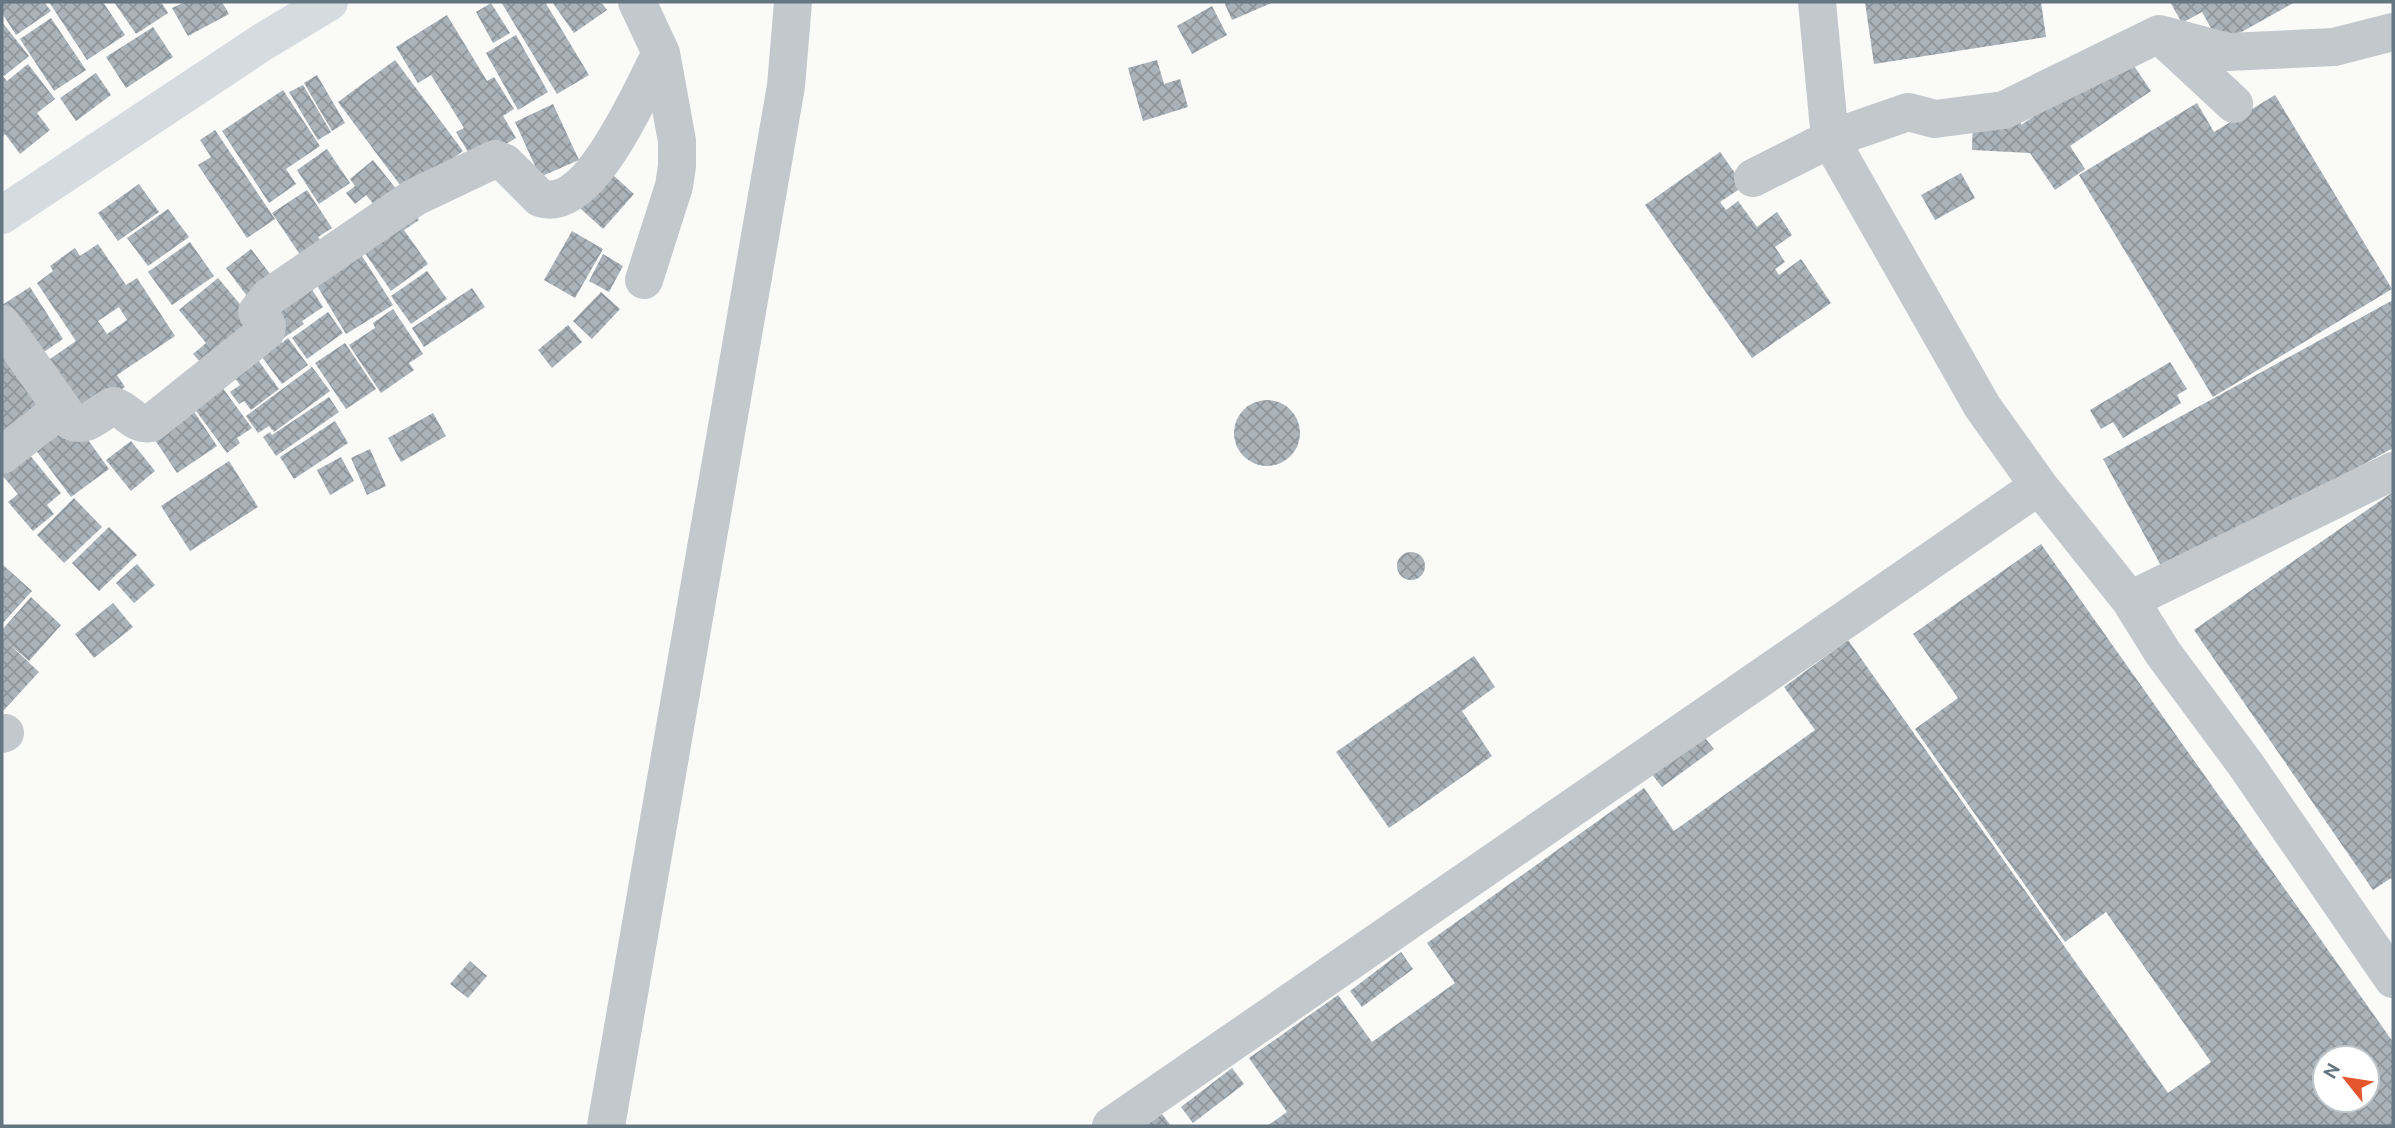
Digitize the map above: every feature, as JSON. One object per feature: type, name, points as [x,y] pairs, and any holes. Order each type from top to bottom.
[{"type":"main road","points":[[2,215],[261,43],[329,2]]},
{"type":"street","points":[[637,2],[660,53],[677,141],[674,186],[644,280]]},
{"type":"street","points":[[606,1126],[786,86],[793,2]]},
{"type":"street","points":[[1817,2],[1830,139],[1982,406],[2039,485],[2130,600],[2163,653],[2246,765],[2393,979]]},
{"type":"street","points":[[1752,178],[1830,139],[1908,112],[1935,119],[2004,110],[2159,34],[2228,52],[2334,47],[2393,32]]},
{"type":"street","points":[[2159,34],[2234,104]]},
{"type":"street","points":[[2,324],[61,408],[76,424],[92,420],[114,406],[119,407],[136,422],[151,423],[267,331],[267,326],[257,312],[269,297],[415,197],[495,159],[505,163],[540,198],[547,200],[562,198],[591,177],[608,155],[660,53]]},
{"type":"street","points":[[2,455],[61,408]]},
{"type":"street","points":[[2130,600],[2393,471]]},
{"type":"street","points":[[1111,1126],[2039,485]]},
{"type":"building","points":[[2,2],[44,2],[51,11],[16,35],[2,13]]},
{"type":"building","points":[[49,2],[103,2],[125,35],[87,60]]},
{"type":"building","points":[[114,2],[161,2],[168,13],[136,34]]},
{"type":"building","points":[[185,2],[222,2],[229,14],[188,36],[172,8]]},
{"type":"building","points":[[501,2],[545,2],[589,75],[557,94]]},
{"type":"building","points":[[552,2],[601,2],[607,10],[574,33]]},
{"type":"building","points":[[1224,2],[1274,2],[1232,20]]},
{"type":"building","points":[[1865,2],[2041,2],[2046,37],[1874,64]]},
{"type":"building","points":[[2170,2],[2295,2],[2220,44],[2202,12],[2182,23]]},
{"type":"building","points":[[491,3],[510,33],[493,43],[476,12]]},
{"type":"building","points":[[1212,6],[1227,35],[1192,54],[1177,26]]},
{"type":"building","points":[[447,15],[487,81],[494,77],[514,109],[503,116],[516,138],[493,152],[470,155],[456,132],[464,128],[431,75],[418,83],[396,47]]},
{"type":"building","points":[[51,18],[86,70],[54,91],[20,39]]},
{"type":"building","points":[[2,22],[29,56],[4,76],[2,73]]},
{"type":"building","points":[[153,27],[173,57],[126,88],[106,57]]},
{"type":"building","points":[[516,35],[548,92],[518,110],[486,53]]},
{"type":"building","points":[[2126,54],[2151,91],[2070,146],[2085,169],[2055,190],[2030,153],[1972,150],[1973,116],[2021,118],[2021,125]]},
{"type":"building","points":[[395,60],[463,151],[406,193],[338,102]]},
{"type":"building","points":[[1157,60],[1164,84],[1180,79],[1188,107],[1143,121],[1128,68]]},
{"type":"building","points":[[28,64],[55,99],[37,113],[50,130],[20,154],[5,134],[2,137],[2,75],[7,81]]},
{"type":"building","points":[[96,73],[111,95],[76,121],[60,98]]},
{"type":"building","points":[[317,75],[345,123],[332,131],[304,83]]},
{"type":"building","points":[[303,85],[331,132],[318,140],[289,92]]},
{"type":"building","points":[[283,90],[320,146],[286,169],[296,184],[269,203],[222,131]]},
{"type":"building","points":[[2275,95],[2392,289],[2213,397],[2079,175],[2197,103],[2214,132]]},
{"type":"building","points":[[553,104],[579,160],[540,177],[515,122]]},
{"type":"building","points":[[215,130],[275,219],[247,238],[198,165],[211,157],[200,140]]},
{"type":"building","points":[[327,149],[350,183],[319,204],[297,170]]},
{"type":"building","points":[[1720,152],[1744,186],[1720,202],[1726,210],[1738,201],[1757,227],[1777,212],[1792,235],[1775,247],[1785,262],[1775,269],[1779,275],[1801,259],[1831,303],[1752,358],[1645,205]]},
{"type":"building","points":[[373,160],[402,196],[381,213],[366,195],[355,204],[346,193],[355,186],[350,179]]},
{"type":"building","points":[[602,165],[634,194],[603,229],[571,200]]},
{"type":"building","points":[[1961,173],[1975,198],[1935,220],[1921,195]]},
{"type":"building","points":[[139,184],[159,212],[118,241],[98,213]]},
{"type":"building","points":[[307,190],[332,228],[318,237],[327,252],[307,265],[272,213]]},
{"type":"building","points":[[410,206],[419,220],[404,230],[428,264],[391,291],[358,243]]},
{"type":"building","points":[[168,209],[189,237],[148,266],[127,238]]},
{"type":"building","points":[[572,231],[603,249],[575,298],[544,280]]},
{"type":"building","points":[[190,242],[214,276],[172,305],[148,272]]},
{"type":"building","points":[[98,244],[126,285],[137,278],[175,336],[117,375],[125,387],[77,421],[40,366],[76,341],[37,283],[53,271],[50,266],[75,248],[80,256]],"holes":[[[119,307],[127,320],[107,334],[98,321]]]},
{"type":"building","points":[[355,245],[393,305],[346,334],[316,284]]},
{"type":"building","points":[[251,249],[278,284],[253,304],[226,268]]},
{"type":"building","points":[[603,254],[623,266],[609,292],[589,281]]},
{"type":"building","points":[[427,271],[447,299],[411,324],[391,296]]},
{"type":"building","points":[[218,278],[260,328],[208,371],[193,354],[206,343],[179,310]]},
{"type":"building","points":[[306,280],[323,307],[282,339],[262,308]]},
{"type":"building","points":[[30,287],[63,339],[32,360],[2,305]]},
{"type":"building","points":[[472,288],[485,307],[424,347],[412,328]]},
{"type":"building","points":[[601,292],[620,309],[592,339],[573,321]]},
{"type":"building","points":[[2393,300],[2393,448],[2165,573],[2103,459]]},
{"type":"building","points":[[393,309],[423,354],[409,363],[414,370],[381,393],[349,345],[375,328],[373,323]]},
{"type":"building","points":[[328,312],[343,333],[307,359],[292,338]]},
{"type":"building","points":[[568,325],[582,342],[552,368],[538,350]]},
{"type":"building","points":[[2,334],[54,408],[2,433]]},
{"type":"building","points":[[275,334],[282,343],[288,338],[308,365],[282,384],[256,349]]},
{"type":"building","points":[[345,343],[376,389],[346,409],[315,363]]},
{"type":"building","points":[[253,353],[279,389],[251,410],[244,401],[239,404],[230,392],[240,385],[229,370]]},
{"type":"building","points":[[2170,362],[2187,389],[2177,395],[2181,403],[2123,438],[2113,422],[2101,429],[2090,410]]},
{"type":"building","points":[[312,367],[330,391],[274,432],[269,426],[258,433],[246,416]]},
{"type":"building","points":[[216,379],[252,428],[237,438],[240,443],[227,453],[188,400]]},
{"type":"building","points":[[329,397],[339,412],[276,456],[263,437],[270,432],[272,435]]},
{"type":"building","points":[[1267,400],[1280,403],[1290,410],[1297,420],[1300,433],[1297,446],[1290,456],[1280,463],[1267,466],[1254,463],[1244,456],[1237,446],[1234,433],[1237,420],[1244,410],[1254,403]]},
{"type":"building","points":[[189,404],[217,446],[177,473],[149,431]]},
{"type":"building","points":[[433,413],[446,436],[401,462],[388,438]]},
{"type":"building","points":[[335,421],[348,443],[294,479],[280,457]]},
{"type":"building","points":[[78,426],[109,469],[71,497],[32,445]]},
{"type":"building","points":[[131,441],[155,471],[131,491],[106,460]]},
{"type":"building","points":[[24,448],[61,493],[47,505],[54,514],[33,531],[8,502],[18,494],[2,475],[2,467]]},
{"type":"building","points":[[370,449],[386,486],[367,495],[351,458]]},
{"type":"building","points":[[341,457],[354,481],[330,495],[317,470]]},
{"type":"building","points":[[229,461],[258,507],[190,551],[161,506]]},
{"type":"building","points":[[2393,492],[2393,881],[2391,878],[2373,890],[2194,630]]},
{"type":"building","points":[[74,498],[102,527],[64,563],[37,535]]},
{"type":"building","points":[[109,527],[137,555],[99,591],[72,563]]},
{"type":"building","points":[[2041,544],[2393,1042],[2393,1126],[1267,1126],[1287,1112],[1249,1058],[1338,995],[1372,1042],[1455,983],[1427,943],[1644,788],[1674,831],[1815,730],[1784,687],[1848,640],[2168,1093],[2211,1062],[2106,912],[2065,942],[1915,729],[1958,698],[1913,634]]},
{"type":"building","points":[[1411,552],[1421,556],[1425,566],[1421,576],[1411,580],[1401,576],[1397,566],[1401,556]]},
{"type":"building","points":[[2,564],[32,591],[2,624]]},
{"type":"building","points":[[137,564],[155,585],[134,603],[116,583]]},
{"type":"building","points":[[31,597],[61,625],[29,661],[7,642],[39,672],[2,712],[2,630]]},
{"type":"building","points":[[113,603],[133,627],[94,658],[75,634]]},
{"type":"building","points":[[1474,656],[1495,687],[1462,711],[1492,756],[1389,828],[1336,752]]},
{"type":"building","points":[[1701,733],[1714,749],[1662,787],[1650,772]]},
{"type":"building","points":[[1401,952],[1413,969],[1362,1007],[1350,991]]},
{"type":"building","points":[[470,961],[487,976],[468,998],[450,984]]},
{"type":"building","points":[[1232,1068],[1244,1084],[1193,1123],[1181,1107]]},
{"type":"building","points":[[1162,1114],[1171,1126],[1145,1126]]}]
